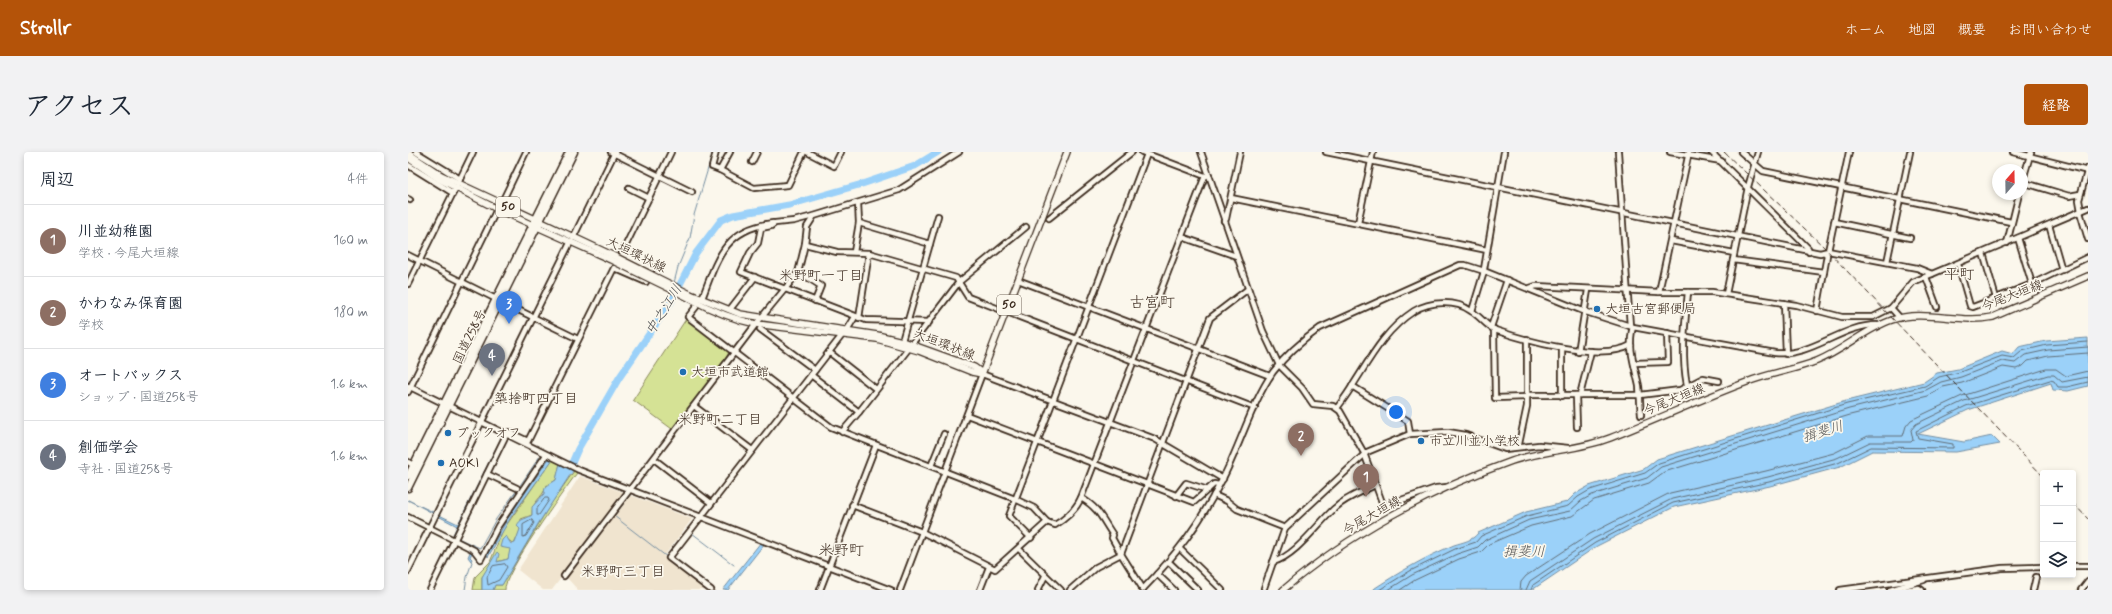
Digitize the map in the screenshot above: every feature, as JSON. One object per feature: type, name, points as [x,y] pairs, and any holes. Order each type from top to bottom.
[{"type":"highway","name":"国道258号","points":[[536,224],[569,152]]},
{"type":"highway","name":"国道258号","points":[[408,488],[446,405],[536,224],[574,152]]},
{"type":"highway","name":"国道258号","points":[[408,476],[411,464],[446,405]]},
{"type":"main road","name":"大垣環状線","points":[[408,152],[456,186]]},
{"type":"main road","name":"大垣環状線","points":[[408,158],[439,179],[611,257],[690,296],[740,314],[902,341],[972,372],[982,374],[1067,152]]},
{"type":"main road","name":"今尾大垣線","points":[[1283,590],[1318,562],[1354,538],[1429,496],[1512,461],[1608,439],[1748,381],[1815,361],[1879,326],[1900,318],[1986,318],[2019,307],[2088,276]]},
{"type":"main road","name":"大垣環状線","points":[[690,296],[710,310],[758,326],[845,332],[912,345]]},
{"type":"street","points":[[416,152],[456,186]]},
{"type":"street","points":[[408,284],[473,152]]},
{"type":"street","points":[[526,152],[409,388],[578,470],[891,590]]},
{"type":"street","points":[[430,590],[506,435],[509,432],[528,441],[614,268],[646,282],[652,268],[622,253],[671,152]]},
{"type":"street","points":[[716,152],[712,167],[754,188],[788,185],[804,152]]},
{"type":"street","points":[[720,170],[730,152]]},
{"type":"street","points":[[752,162],[757,152]]},
{"type":"street","points":[[807,152],[834,166],[841,152]]},
{"type":"street","points":[[704,296],[716,261],[731,241],[750,227],[794,221],[899,190],[959,152]]},
{"type":"street","points":[[1050,218],[1132,152]]},
{"type":"street","points":[[1142,152],[1207,176]]},
{"type":"street","points":[[1201,152],[1207,176],[1263,331],[1279,365],[1302,388],[1313,404],[1334,406],[1337,408],[1364,453],[1381,502],[1387,505],[1436,488],[1449,487]]},
{"type":"street","points":[[1224,221],[1226,219],[1231,198],[1240,152]]},
{"type":"street","points":[[1326,152],[1809,252],[1827,252],[1917,268],[1932,274]]},
{"type":"street","points":[[1358,223],[1373,152]]},
{"type":"street","points":[[1472,311],[1484,271],[1504,152]]},
{"type":"street","points":[[1618,152],[1627,291],[1631,326],[1631,345],[1640,395],[1641,415]]},
{"type":"street","points":[[1670,152],[1721,161]]},
{"type":"street","points":[[1711,152],[1808,248],[1809,252]]},
{"type":"street","points":[[1741,152],[1763,171],[2011,222]]},
{"type":"street","points":[[1726,294],[1748,187],[1756,165],[1758,152]]},
{"type":"street","points":[[1816,311],[1827,252],[1849,152]]},
{"type":"street","points":[[1887,262],[1910,152]]},
{"type":"street","points":[[2013,152],[2030,154],[2088,170],[2080,194],[2080,211],[2088,240]]},
{"type":"street","points":[[408,571],[572,240],[613,153],[692,192]]},
{"type":"street","points":[[1031,538],[1009,516],[1148,154]]},
{"type":"street","points":[[1659,292],[1671,241],[1688,154]]},
{"type":"street","points":[[2027,164],[2030,154]]},
{"type":"street","points":[[408,165],[418,173],[456,186]]},
{"type":"street","points":[[696,308],[688,317],[831,427],[1016,499],[1034,508],[1047,522],[1055,525],[1070,514],[1081,498],[1207,176]]},
{"type":"street","points":[[2028,184],[2069,196],[2080,194]]},
{"type":"street","points":[[629,188],[649,198]]},
{"type":"street","points":[[1231,198],[1487,250]]},
{"type":"street","points":[[2007,243],[2017,200]]},
{"type":"street","points":[[854,252],[860,223],[858,203]]},
{"type":"street","points":[[1529,288],[1536,286],[1588,290],[1712,292],[1784,303],[1842,317],[1861,318],[1883,314],[1891,308],[1909,285],[2088,208]]},
{"type":"street","points":[[564,576],[735,352],[758,326],[761,318],[799,272],[807,227],[814,216]]},
{"type":"street","points":[[902,341],[938,216]]},
{"type":"street","points":[[1834,222],[1910,238]]},
{"type":"street","points":[[775,223],[760,230],[758,243],[741,272],[866,320],[929,322]]},
{"type":"street","points":[[860,223],[930,244]]},
{"type":"street","points":[[2049,225],[2062,270]]},
{"type":"street","points":[[843,432],[960,284],[1026,227]]},
{"type":"street","points":[[1182,237],[1236,256]]},
{"type":"street","points":[[2018,238],[2032,284]]},
{"type":"street","points":[[1671,241],[1734,253]]},
{"type":"street","points":[[805,244],[837,252],[869,253],[956,278],[968,297],[1255,408]]},
{"type":"street","points":[[711,590],[669,558],[814,370],[857,317],[869,253]]},
{"type":"street","points":[[1983,253],[1996,298]]},
{"type":"street","points":[[408,255],[578,340]]},
{"type":"street","points":[[1958,264],[1970,306],[1973,307],[2032,284],[2088,257]]},
{"type":"street","points":[[1733,260],[1824,272]]},
{"type":"street","points":[[1081,498],[1090,503],[1105,519],[1113,535],[1112,538],[1142,590],[1180,549],[1214,495],[1223,479],[1270,376],[1279,365],[1310,336],[1339,319],[1460,265],[1465,265],[1484,271],[1583,311],[1631,326],[1737,348],[1786,354],[1821,344],[1858,328],[1879,326]]},
{"type":"street","points":[[799,272],[821,286],[814,301]]},
{"type":"street","points":[[1926,277],[1936,308]]},
{"type":"street","points":[[731,308],[755,278]]},
{"type":"street","points":[[1018,280],[1270,376]]},
{"type":"street","points":[[1507,280],[1492,328],[1495,398],[1528,396],[1640,395],[1680,390],[1703,378],[1719,381]]},
{"type":"street","points":[[1070,590],[1096,567],[1121,554],[1185,380],[1210,318],[1248,289]]},
{"type":"street","points":[[1578,352],[1583,311],[1588,290]]},
{"type":"street","points":[[1687,385],[1683,364],[1688,292]]},
{"type":"street","points":[[1337,408],[1389,330],[1414,311],[1425,306],[1450,303],[1458,304],[1472,311],[1492,328],[1526,339],[1578,352],[1624,349],[1631,345]]},
{"type":"street","points":[[1784,303],[1786,354]]},
{"type":"street","points":[[1891,308],[1900,318]]},
{"type":"street","points":[[758,326],[814,370]]},
{"type":"street","points":[[1634,363],[1668,362],[1667,333]]},
{"type":"street","points":[[1505,449],[1519,444],[1528,396],[1526,339]]},
{"type":"street","points":[[1562,348],[1562,396]]},
{"type":"street","points":[[1577,427],[1578,395],[1591,351]]},
{"type":"street","points":[[829,352],[876,389]]},
{"type":"street","points":[[900,590],[982,374],[1163,443],[1223,479]]},
{"type":"street","points":[[811,375],[859,412]]},
{"type":"street","points":[[1352,386],[1408,421],[1410,434]]},
{"type":"street","points":[[694,406],[752,450]]},
{"type":"street","points":[[967,415],[1094,465],[1194,502],[1214,484],[1219,485]]},
{"type":"street","points":[[1264,588],[1285,528],[1364,453],[1410,434],[1457,433],[1505,449],[1539,445],[1568,448]]},
{"type":"street","points":[[931,466],[944,434]]},
{"type":"street","points":[[820,590],[876,445]]},
{"type":"street","points":[[408,518],[455,538],[472,549],[480,559],[498,526],[547,455]]},
{"type":"street","points":[[654,459],[711,503]]},
{"type":"street","points":[[487,474],[517,488]]},
{"type":"street","points":[[1176,496],[1186,483],[1208,490]]},
{"type":"street","points":[[1273,562],[1279,560],[1301,543],[1336,506],[1375,485]]},
{"type":"street","points":[[1214,495],[1227,501],[1237,509],[1285,528]]},
{"type":"street","points":[[852,505],[922,532],[989,567],[997,569],[1047,522]]},
{"type":"street","points":[[1019,549],[1061,590]]},
{"type":"street","points":[[1180,549],[1222,590]]},
{"type":"street","points":[[1168,562],[1198,590]]},
{"type":"street","points":[[2076,566],[2088,566]]},
{"type":"street","points":[[980,590],[989,567]]},
{"type":"street","points":[[1840,590],[2002,568],[2040,567]]},
{"type":"street","points":[[1157,574],[1174,590]]},
{"type":"street","points":[[1038,590],[1045,576]]},
{"type":"street","points":[[1890,590],[1920,582],[1927,578]]},
{"type":"street","points":[[2033,590],[2037,580]]},
{"type":"street","points":[[2081,590],[2088,580]]},
{"type":"street","points":[[1905,590],[1919,588],[1922,590]]},
{"type":"shaded area","points":[[580,476],[625,493],[552,590],[543,590],[518,570]]},
{"type":"shaded area","points":[[630,495],[692,519],[664,556],[707,590],[578,590],[566,577]]},
{"type":"green space","name":"大垣市武道館","points":[[686,319],[729,352],[722,366],[672,429],[633,400]]},
{"type":"green space","points":[[552,460],[560,464],[556,480],[546,486],[533,506],[532,515],[521,519],[520,531],[514,544],[508,540],[506,536],[503,542],[511,550],[508,559],[496,562],[497,556],[482,577],[482,590],[473,590],[475,577],[490,562],[503,530]]},
{"type":"green space","points":[[574,471],[577,473],[535,532],[513,568],[505,590],[493,590],[495,585],[502,585],[550,505]]},
{"type":"water","name":"揖斐川","points":[[2088,338],[2088,386],[2068,391],[2053,390],[2051,383],[1968,410],[1918,434],[1964,442],[1992,436],[2000,444],[1956,452],[1872,451],[1840,467],[1770,486],[1674,507],[1597,546],[1532,590],[1372,590],[1422,560],[1454,545],[1470,540],[1478,533],[1526,512],[1567,502],[1575,494],[1589,486],[1644,469],[1657,459],[1846,401],[1924,382],[1937,373],[1958,369],[2002,351],[2013,354],[2019,347],[2046,341]]},
{"type":"water","points":[[502,436],[503,438],[458,538],[475,546],[470,557],[472,559],[471,561],[468,557],[472,547],[452,537],[457,526],[408,500],[458,524]]},
{"type":"water","points":[[550,457],[553,459],[511,517],[488,557],[487,555],[508,518]]},
{"type":"water","points":[[560,463],[574,469],[538,524],[502,585],[495,585],[493,590],[482,590],[482,577],[497,552],[499,554],[497,562],[508,559],[510,549],[500,547],[502,540],[506,536],[511,544],[515,543],[520,529],[517,526],[518,523],[532,515],[532,507],[544,494],[545,487],[556,480]]},
{"type":"water","points":[[761,542],[765,543],[728,590],[723,590]]},
{"type":"waterway","points":[[674,283],[678,267],[690,238],[694,215],[713,152]]},
{"type":"waterway","name":"中之江川","points":[[568,472],[578,449],[619,378],[671,302],[696,253],[721,220],[733,215],[789,205],[862,184],[915,166],[938,152]]},
{"type":"waterway","name":"中之江川","points":[[671,302],[673,292]]},
{"type":"waterway","points":[[519,487],[540,456]]},
{"type":"waterway","points":[[475,546],[480,548],[496,519],[517,490]]},
{"type":"waterway","points":[[631,494],[614,516],[667,557]]},
{"type":"waterway","points":[[667,557],[696,519]]},
{"type":"waterway","points":[[692,533],[734,565]]},
{"type":"waterway","points":[[465,590],[471,561]]},
{"type":"railway","points":[[1724,152],[1824,247],[2040,473]]},
{"type":"railway","points":[[2076,506],[2088,519]]},
{"type":"place","name":"大垣古宮郵便局","points":[[1597,309]]},
{"type":"place","name":"オートバックス","points":[[509,324]]},
{"type":"place","name":"大垣市武道館","points":[[683,372]]},
{"type":"place","name":"創価学会","points":[[492,376]]},
{"type":"place","name":"ブックオフ","points":[[448,433]]},
{"type":"place","name":"市立川並小学校","points":[[1421,441]]},
{"type":"place","name":"かわなみ保育園","points":[[1301,456]]},
{"type":"place","name":"AOKI","points":[[441,463]]},
{"type":"place","name":"川並幼稚園","points":[[1366,497]]},
{"type":"district","name":"平町","points":[[1959,275]]},
{"type":"district","name":"米野町一丁目","points":[[821,276]]},
{"type":"district","name":"古宮町","points":[[1152,303]]},
{"type":"district","name":"築捨町四丁目","points":[[536,399]]},
{"type":"district","name":"米野町二丁目","points":[[720,420]]},
{"type":"district","name":"米野町","points":[[841,551]]},
{"type":"district","name":"米野町三丁目","points":[[623,572]]}]
